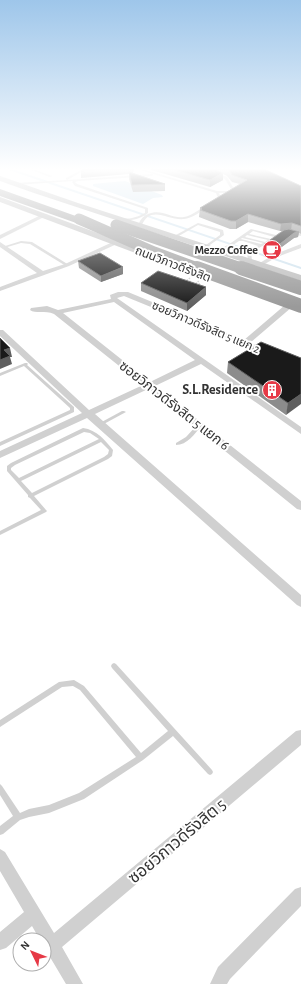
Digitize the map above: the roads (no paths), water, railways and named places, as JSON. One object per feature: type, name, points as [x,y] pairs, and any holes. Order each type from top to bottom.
[{"type":"highway","name":"ถนนวิภาวดีรังสิต","points":[[65,215],[301,301]]},
{"type":"highway","points":[[77,215],[301,287]]},
{"type":"highway","name":"ถนนวิภาวดีรังสิต","points":[[88,215],[273,276],[301,287]]},
{"type":"highway","points":[[80,216],[100,216],[233,258],[301,282]]},
{"type":"highway","points":[[80,216],[301,296]]},
{"type":"highway","points":[[80,216],[148,250],[301,306]]},
{"type":"highway","points":[[230,275],[259,296]]},
{"type":"highway","points":[[273,276],[301,282]]},
{"type":"main road","name":"ถนนวิภาวดีรังสิต","points":[[40,215],[117,242],[301,312]]},
{"type":"main road","name":"ถนนวิภาวดีรังสิต","points":[[107,215],[176,236],[213,242],[218,250],[249,257],[261,264],[301,278]]},
{"type":"street","points":[[0,237],[43,216]]},
{"type":"street","points":[[0,289],[67,265],[117,242]]},
{"type":"street","points":[[2,245],[43,274]]},
{"type":"street","points":[[261,264],[301,246]]},
{"type":"street","name":"ซอยวิภาวดีรังสิต 5 แยก 2","points":[[115,300],[113,297],[126,294],[273,355]]},
{"type":"street","points":[[57,312],[115,300],[301,431]]},
{"type":"street","points":[[245,343],[288,307]]},
{"type":"street","name":"ซอยวิภาวดีรังสิต 5 แยก 6","points":[[34,310],[47,308],[57,312],[301,506]]},
{"type":"street","points":[[0,332],[28,364],[100,424],[301,602]]},
{"type":"street","points":[[0,455],[201,361]]},
{"type":"street","name":"ซอยวิภาวดีรังสิต 5","points":[[52,945],[301,736]]},
{"type":"street","points":[[0,857],[44,932]]},
{"type":"street","points":[[218,984],[224,973],[301,895]]},
{"type":"street","points":[[0,942],[34,914]]},
{"type":"street","points":[[52,945],[75,984]]},
{"type":"lane","points":[[119,219],[130,220],[146,215]]},
{"type":"lane","points":[[140,226],[141,220],[146,215]]},
{"type":"lane","points":[[167,215],[176,218],[189,217],[193,215]]},
{"type":"lane","points":[[176,236],[198,224],[222,231],[222,235],[213,242]]},
{"type":"lane","points":[[218,250],[231,245],[246,234],[256,230],[275,236]]},
{"type":"lane","points":[[249,257],[253,248],[266,243],[275,236],[286,231],[301,235]]},
{"type":"lane","points":[[246,234],[251,234],[270,240]]},
{"type":"lane","points":[[241,238],[246,237],[266,243]]},
{"type":"lane","points":[[238,240],[260,245]]},
{"type":"lane","points":[[2,245],[18,242],[31,243],[67,265]]},
{"type":"lane","points":[[0,375],[28,364],[72,408],[72,411],[0,444]]},
{"type":"lane","points":[[100,424],[124,412]]},
{"type":"lane","points":[[178,444],[188,438],[199,426]]},
{"type":"lane","points":[[0,533],[44,511],[30,496],[9,470],[9,467],[13,464],[83,430],[88,430],[111,450],[110,456],[30,496]]},
{"type":"lane","points":[[18,480],[101,440]]},
{"type":"lane","points":[[114,666],[210,772]]},
{"type":"lane","points":[[0,724],[61,684],[74,683],[82,688],[141,758]]},
{"type":"lane","points":[[0,831],[18,818],[29,813],[49,809],[81,796],[141,758],[173,731]]},
{"type":"lane","points":[[0,788],[18,818]]},
{"type":"waterway","points":[[144,215],[301,268]]},
{"type":"place","name":"Mezzo Coffee","points":[[272,250]]},
{"type":"place","name":"S.L.Residence","points":[[272,390]]}]
